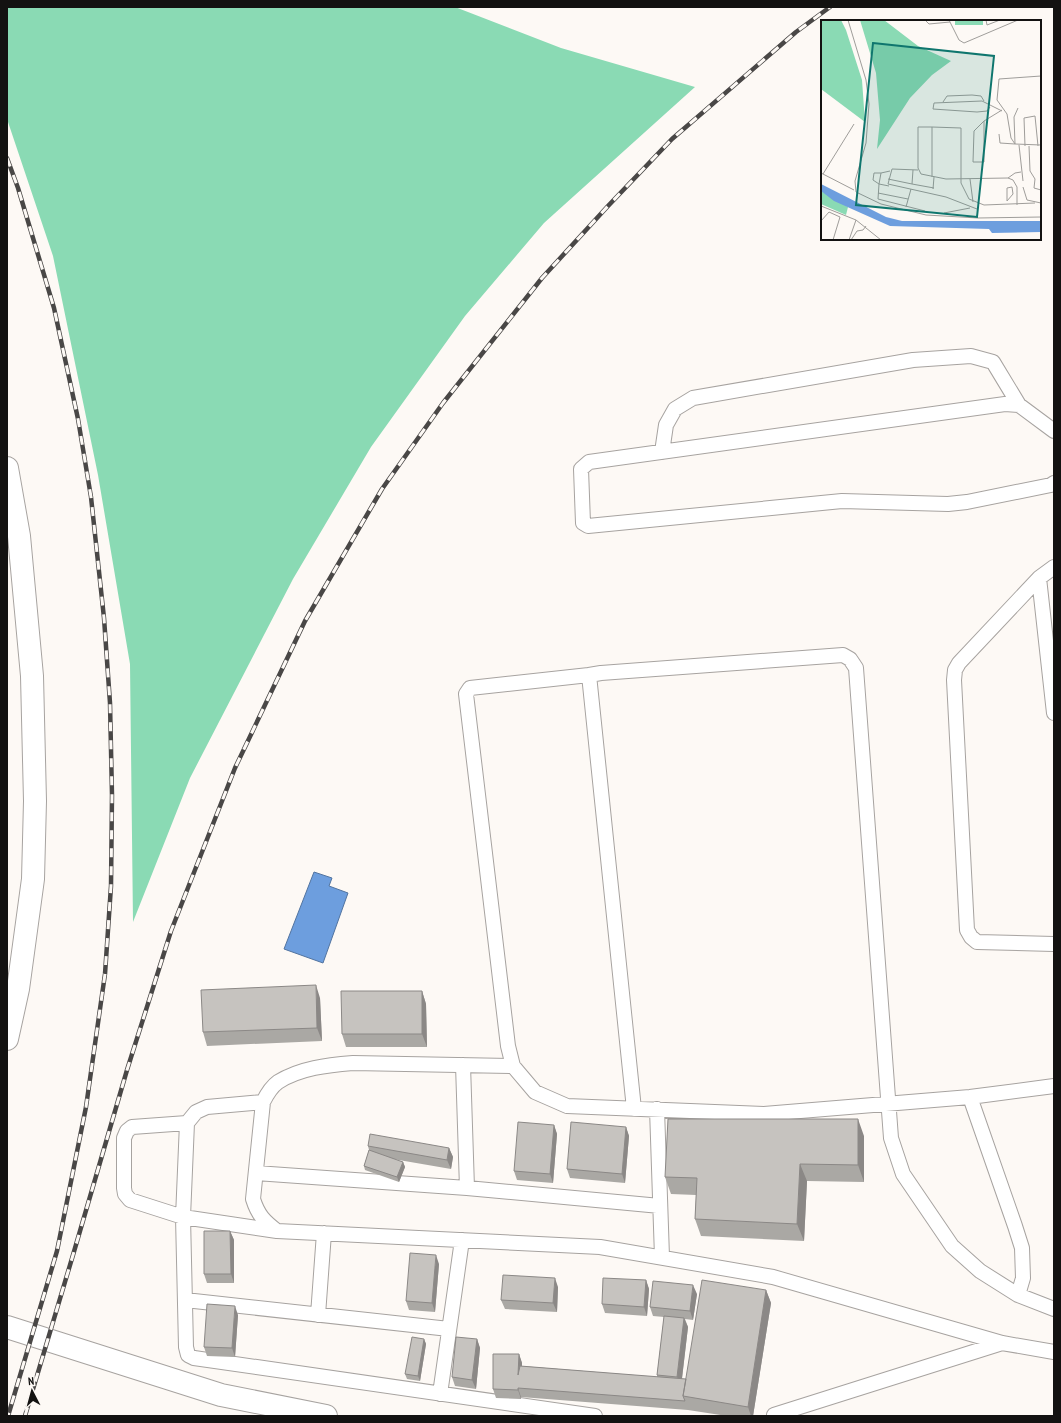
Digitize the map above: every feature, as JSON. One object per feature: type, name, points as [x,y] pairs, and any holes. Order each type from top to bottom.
[{"type":"street","points":[[7,468],[19,536],[32,676],[35,801],[33,879],[18,989],[7,1039]]},
{"type":"street","points":[[7,1326],[221,1395],[326,1416]]},
{"type":"lane","points":[[662,452],[666,425],[675,409],[693,398],[913,360],[971,356],[993,362],[1018,405],[1054,430]]},
{"type":"lane","points":[[1018,405],[1005,404],[588,462],[581,469],[583,523],[588,526],[842,501],[948,504],[966,502],[1051,485],[1054,483]]},
{"type":"lane","points":[[1054,567],[1039,578],[959,663],[955,670],[954,680],[967,930],[971,937],[977,942],[1054,944]]},
{"type":"lane","points":[[1039,578],[1054,713]]},
{"type":"lane","points":[[1054,1086],[970,1097],[888,1103],[764,1114],[567,1106],[535,1092],[513,1066],[508,1046],[466,694],[470,688],[601,673],[842,655],[850,659],[856,668],[888,1103],[890,1138],[903,1174],[952,1246],[980,1271],[1018,1295],[1054,1309]]},
{"type":"lane","points":[[589,675],[634,1109]]},
{"type":"lane","points":[[277,1231],[265,1222],[256,1211],[253,1199],[263,1102],[267,1093],[277,1082],[297,1074],[328,1065],[353,1063],[513,1066]]},
{"type":"lane","points":[[463,1065],[467,1188]]},
{"type":"lane","points":[[970,1097],[1022,1248],[1024,1278],[1018,1295]]},
{"type":"lane","points":[[263,1102],[207,1107],[196,1112],[187,1122],[183,1217],[186,1347],[188,1355],[194,1358],[595,1416]]},
{"type":"lane","points":[[657,1109],[662,1257]]},
{"type":"lane","points":[[187,1122],[132,1126],[127,1131],[124,1138],[124,1188],[125,1194],[130,1200],[183,1217],[277,1231],[600,1247],[662,1257],[774,1277],[1002,1343],[1054,1352]]},
{"type":"lane","points":[[256,1173],[467,1188],[660,1206]]},
{"type":"lane","points":[[318,1315],[324,1233]]},
{"type":"lane","points":[[440,1394],[462,1240]]},
{"type":"lane","points":[[185,1300],[449,1329]]},
{"type":"lane","points":[[774,1415],[1002,1343]]},
{"type":"green space","points":[[7,7],[455,7],[561,48],[695,87],[544,223],[465,316],[371,447],[293,579],[190,778],[133,922],[130,664],[98,475],[53,256],[7,119]]},
{"type":"water","points":[[314,872],[332,878],[329,886],[348,893],[323,963],[284,949]]},
{"type":"building","points":[[316,985],[317,1028],[203,1032],[201,990]]},
{"type":"building","points":[[341,991],[422,991],[422,1034],[342,1034]]},
{"type":"building","points":[[668,1119],[858,1119],[858,1165],[800,1164],[797,1224],[695,1219],[697,1178],[665,1177]]},
{"type":"building","points":[[518,1122],[554,1125],[550,1174],[514,1171]]},
{"type":"building","points":[[571,1122],[626,1127],[622,1174],[567,1169]]},
{"type":"building","points":[[370,1134],[449,1148],[447,1160],[368,1146]]},
{"type":"building","points":[[369,1150],[403,1162],[397,1177],[364,1166]]},
{"type":"building","points":[[204,1231],[230,1231],[231,1274],[204,1274]]},
{"type":"building","points":[[410,1253],[436,1255],[432,1303],[406,1301]]},
{"type":"building","points":[[503,1275],[555,1278],[553,1303],[501,1300]]},
{"type":"building","points":[[603,1278],[646,1280],[644,1307],[602,1304]]},
{"type":"building","points":[[702,1280],[766,1290],[748,1407],[683,1396]]},
{"type":"building","points":[[653,1281],[693,1285],[690,1311],[650,1307]]},
{"type":"building","points":[[207,1304],[235,1306],[232,1348],[204,1347]]},
{"type":"building","points":[[664,1316],[684,1318],[677,1377],[657,1375]]},
{"type":"building","points":[[412,1337],[424,1339],[418,1376],[405,1374]]},
{"type":"building","points":[[456,1337],[477,1339],[472,1380],[452,1377]]},
{"type":"building","points":[[493,1354],[519,1354],[518,1375],[520,1366],[686,1379],[683,1396],[685,1401],[518,1388],[518,1390],[493,1389]]},
{"type":"railway","points":[[25,1416],[127,1070],[171,931],[235,768],[305,621],[382,489],[443,403],[542,278],[672,139],[796,32],[830,7]]},
{"type":"railway","points":[[7,158],[18,188],[54,308],[78,419],[91,497],[104,618],[110,703],[112,795],[111,886],[105,974],[86,1107],[57,1251],[8,1416]]}]
